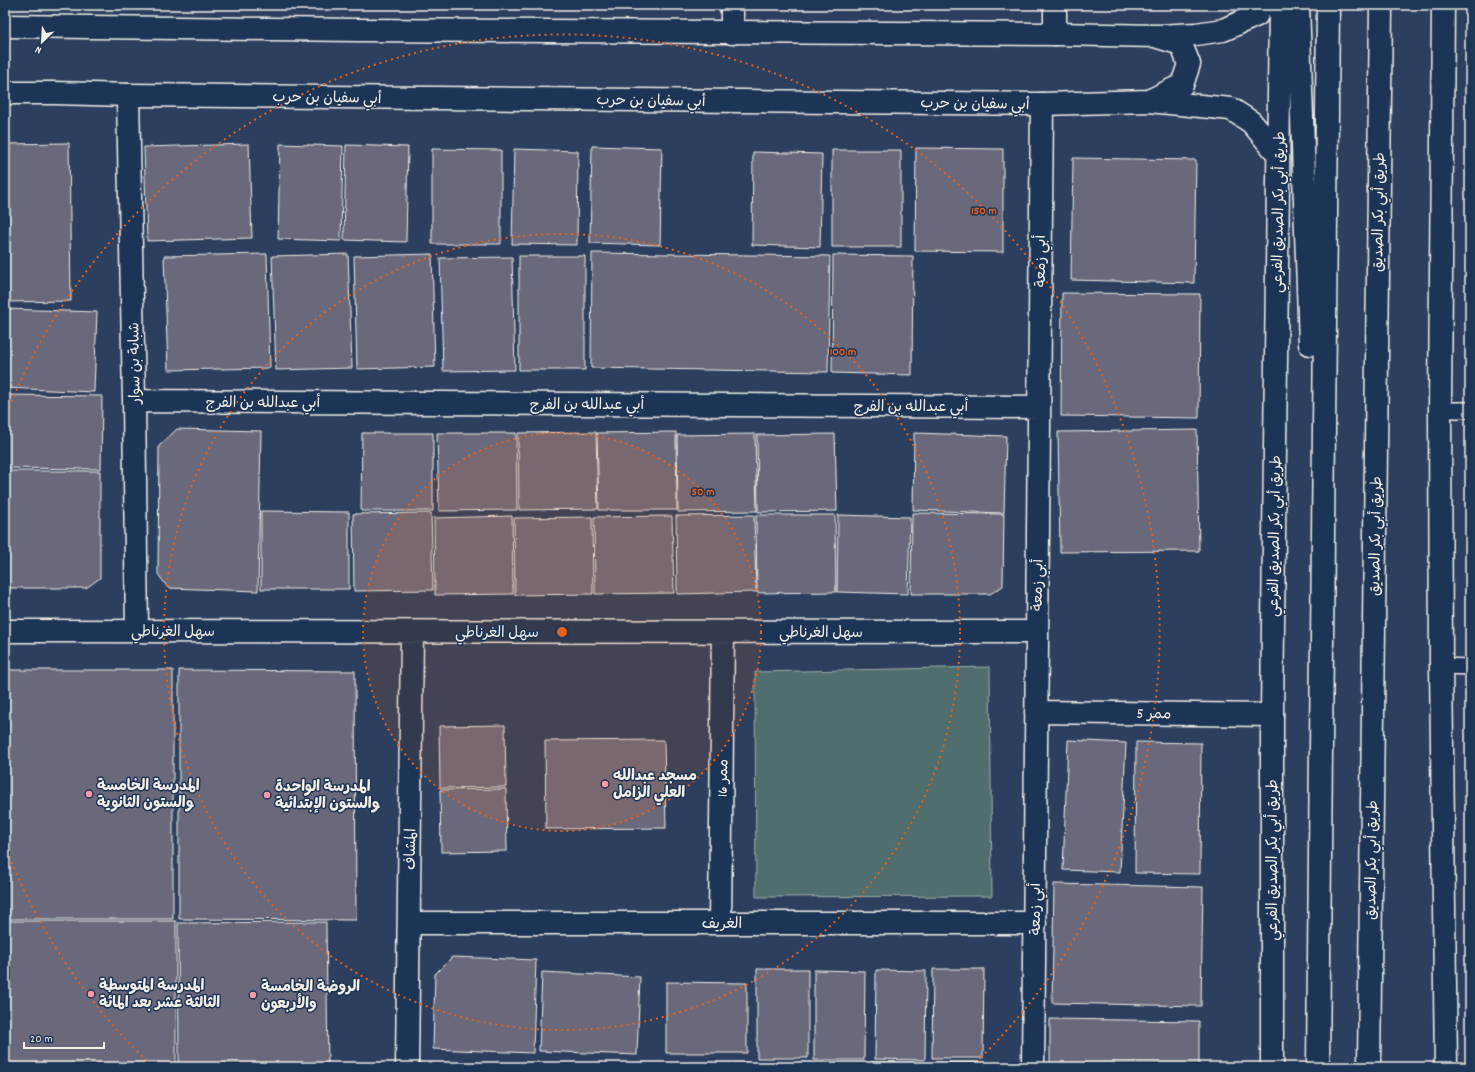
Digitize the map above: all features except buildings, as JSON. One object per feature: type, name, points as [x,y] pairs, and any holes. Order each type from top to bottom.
[{"type":"street","points":[[732,5],[732,33]]},
{"type":"street","points":[[1054,5],[1055,34]]},
{"type":"street","points":[[5,26],[1158,36],[1196,34],[1223,30],[1257,15],[1262,5]]},
{"type":"street","name":"طريق أبي بكر الصديق الفرعي","points":[[1272,1067],[1272,715],[1280,5]]},
{"type":"street","points":[[1298,5],[1321,651]]},
{"type":"street","points":[[1318,1067],[1328,5]]},
{"type":"street","name":"طريق أبي بكر الصديق","points":[[1369,1067],[1381,5]]},
{"type":"street","points":[[1443,5],[1440,410],[1441,666],[1446,1067]]},
{"type":"street","points":[[1149,101],[1182,85],[1189,64],[1181,44],[1158,36]]},
{"type":"street","name":"أبي سفيان بن حرب","points":[[5,93],[1042,104],[1149,101],[1231,109],[1251,122],[1278,154]]},
{"type":"street","name":"شبابة بن سوار","points":[[128,95],[137,631]]},
{"type":"street","name":"أبي زمعة","points":[[1033,1067],[1042,104]]},
{"type":"street","name":"أبي عبدالله بن الفرج","points":[[134,401],[1039,407]]},
{"type":"street","name":"سهل الغرناطي","points":[[5,631],[1037,632]]},
{"type":"street","name":"المشاف","points":[[407,1067],[412,632]]},
{"type":"street","name":"ممر 16","points":[[720,923],[723,632]]},
{"type":"street","name":"ممر 5","points":[[1036,712],[1272,715]]},
{"type":"street","name":"الغريف","points":[[409,924],[1035,923]]},
{"type":"lane","points":[[1440,410],[1470,410]]},
{"type":"lane","points":[[1441,666],[1470,667]]},
{"type":"green space","points":[[990,667],[992,896],[756,897],[755,672]]},
{"type":"place","name":"مسجد عبدالله العلي الزامل","points":[[605,784]]},
{"type":"place","name":"المدرسة الخامسة والستون الثانوية","points":[[89,794]]},
{"type":"place","name":"المدرسة الواحدة والستون الإبتدائية","points":[[267,795]]},
{"type":"place","name":"المدرسة المتوسطة الثالثة عشر بعد المائة","points":[[91,994]]},
{"type":"place","name":"الروضة الخامسة والأربعون","points":[[253,995]]}]
